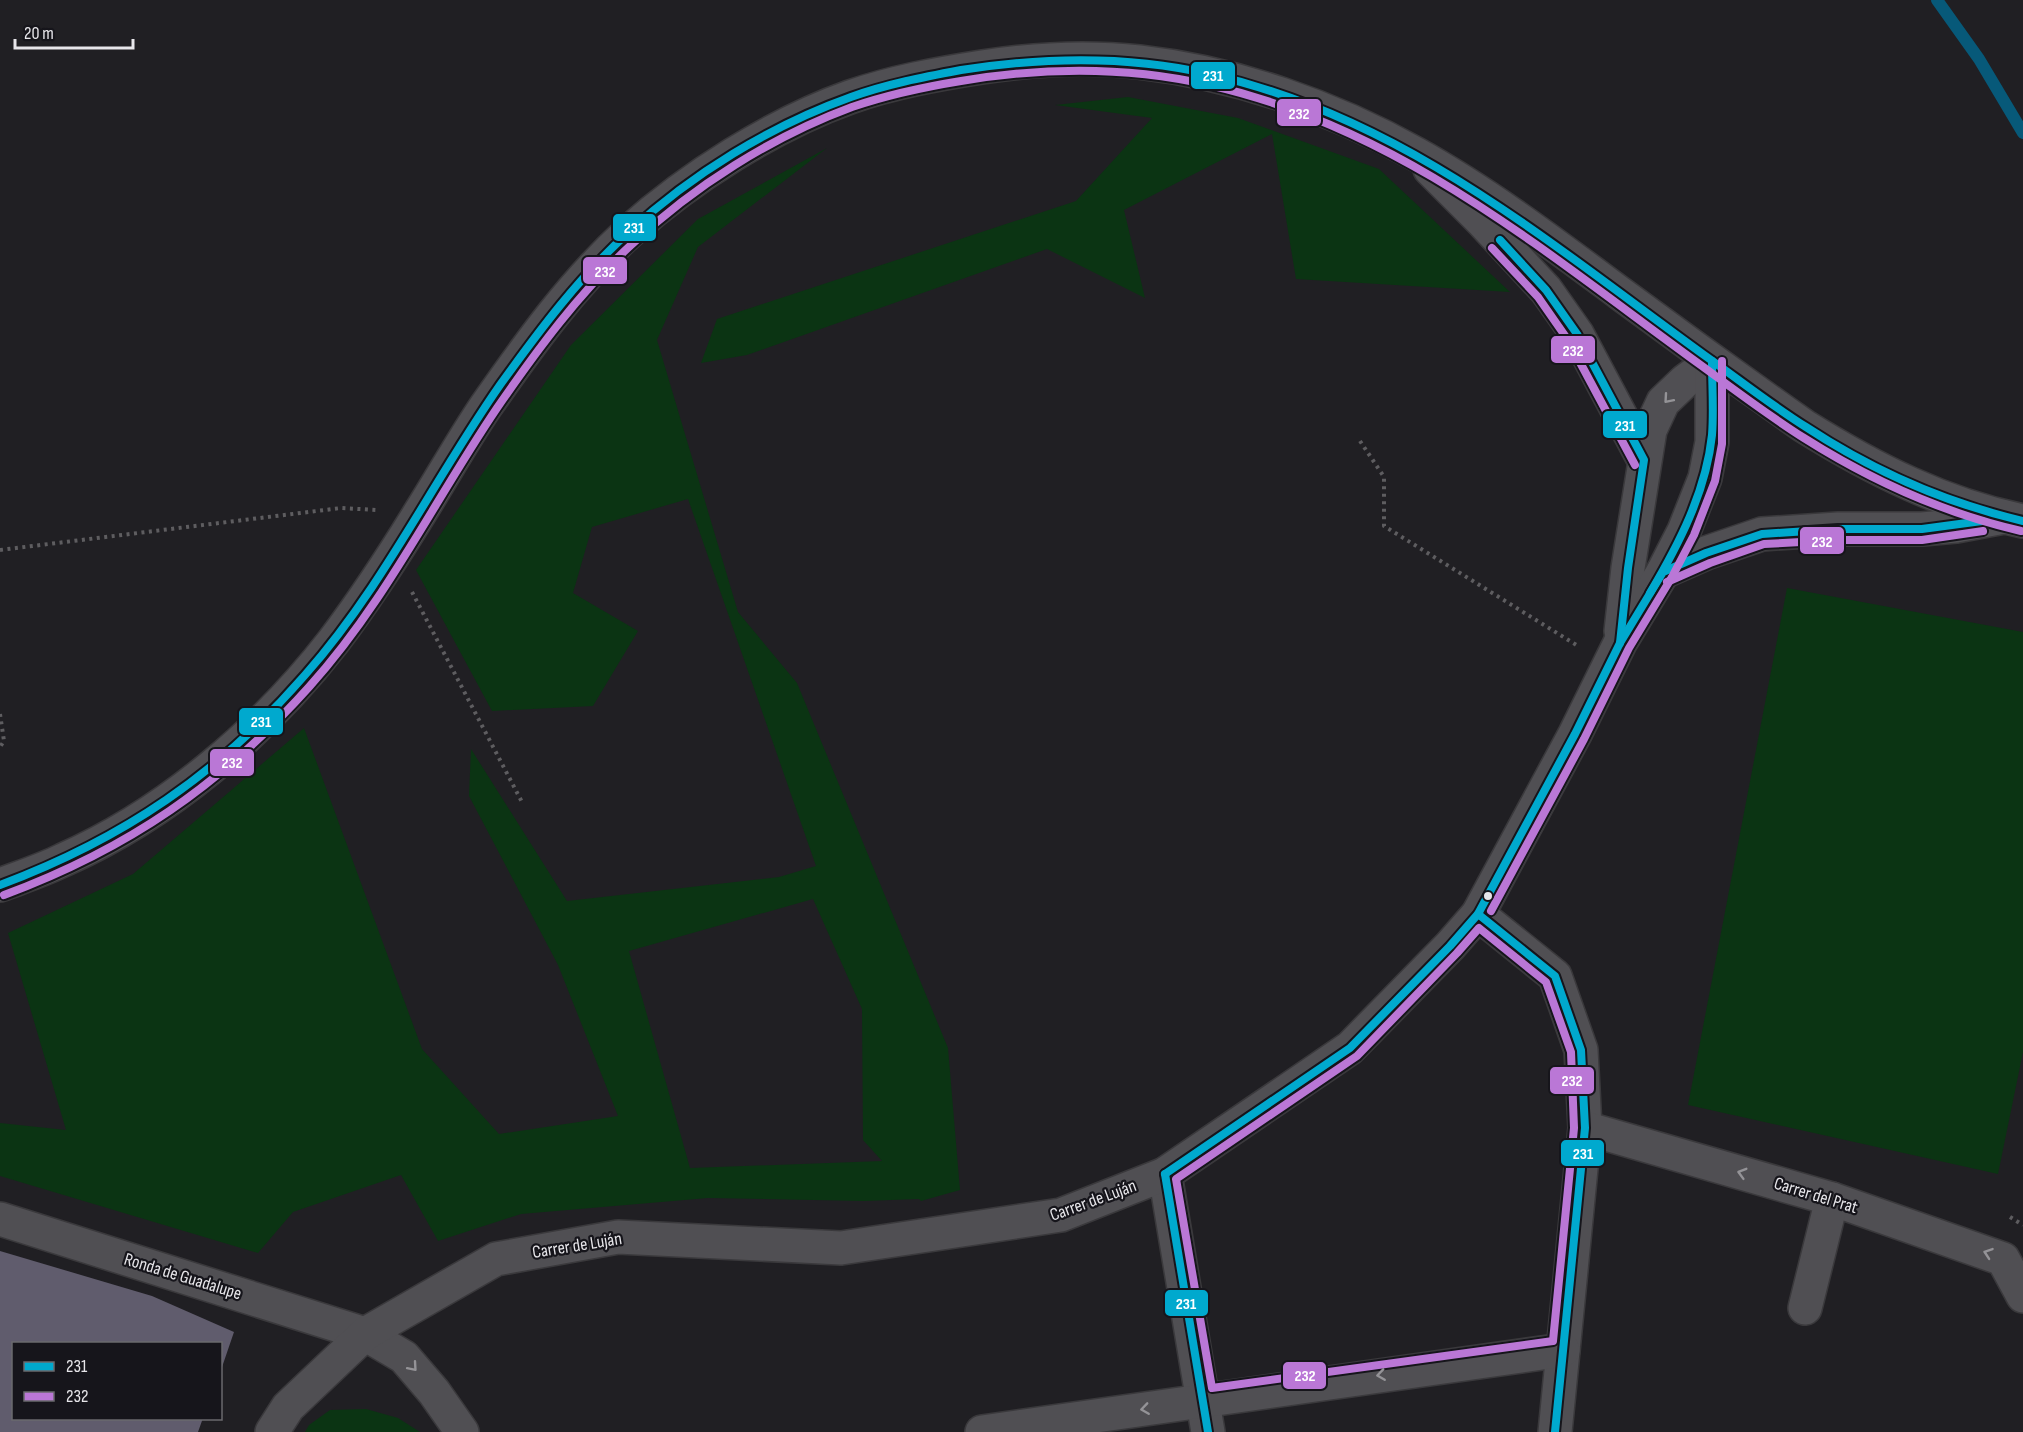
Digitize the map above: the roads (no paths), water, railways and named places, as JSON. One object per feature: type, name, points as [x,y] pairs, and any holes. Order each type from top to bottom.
[{"type":"street","points":[[0,885],[64,860],[122,830],[176,795],[232,749],[281,701],[334,641],[420,513],[483,411],[553,313],[591,268],[641,222],[680,191],[739,151],[804,116],[848,98],[899,82],[958,70],[1058,58],[1134,61],[1226,78],[1279,94],[1341,117],[1414,153],[1465,183],[1804,426],[1848,453],[1899,480],[1940,498],[2013,519]]},
{"type":"street","points":[[1414,153],[1546,290],[1577,334],[1644,460]]},
{"type":"street","points":[[1614,654],[1650,430],[1663,402],[1685,381],[1712,361]]},
{"type":"street","name":"Carrer de Luján","points":[[272,1432],[288,1407],[365,1334],[496,1259],[618,1237],[841,1248],[1061,1215],[1165,1174],[1350,1048],[1450,946],[1478,914],[1575,734],[1614,654],[1663,572],[1684,531],[1705,477],[1712,442],[1712,361]]},
{"type":"street","points":[[1663,572],[1706,553],[1762,534],[1838,529],[1922,529],[2013,519]]},
{"type":"street","points":[[1478,914],[1555,976],[1581,1050],[1585,1128],[1555,1432]]},
{"type":"street","name":"Carrer del Prat","points":[[1585,1128],[1832,1199],[2003,1259],[2023,1296]]},
{"type":"street","points":[[1165,1174],[1208,1432]]},
{"type":"street","points":[[1805,1308],[1832,1199]]},
{"type":"street","name":"Ronda de Guadalupe","points":[[0,1219],[365,1334],[404,1357],[434,1392],[462,1432]]},
{"type":"street","points":[[982,1432],[1563,1350]]},
{"type":"waterway","points":[[1937,0],[1979,59],[2023,133]]}]
